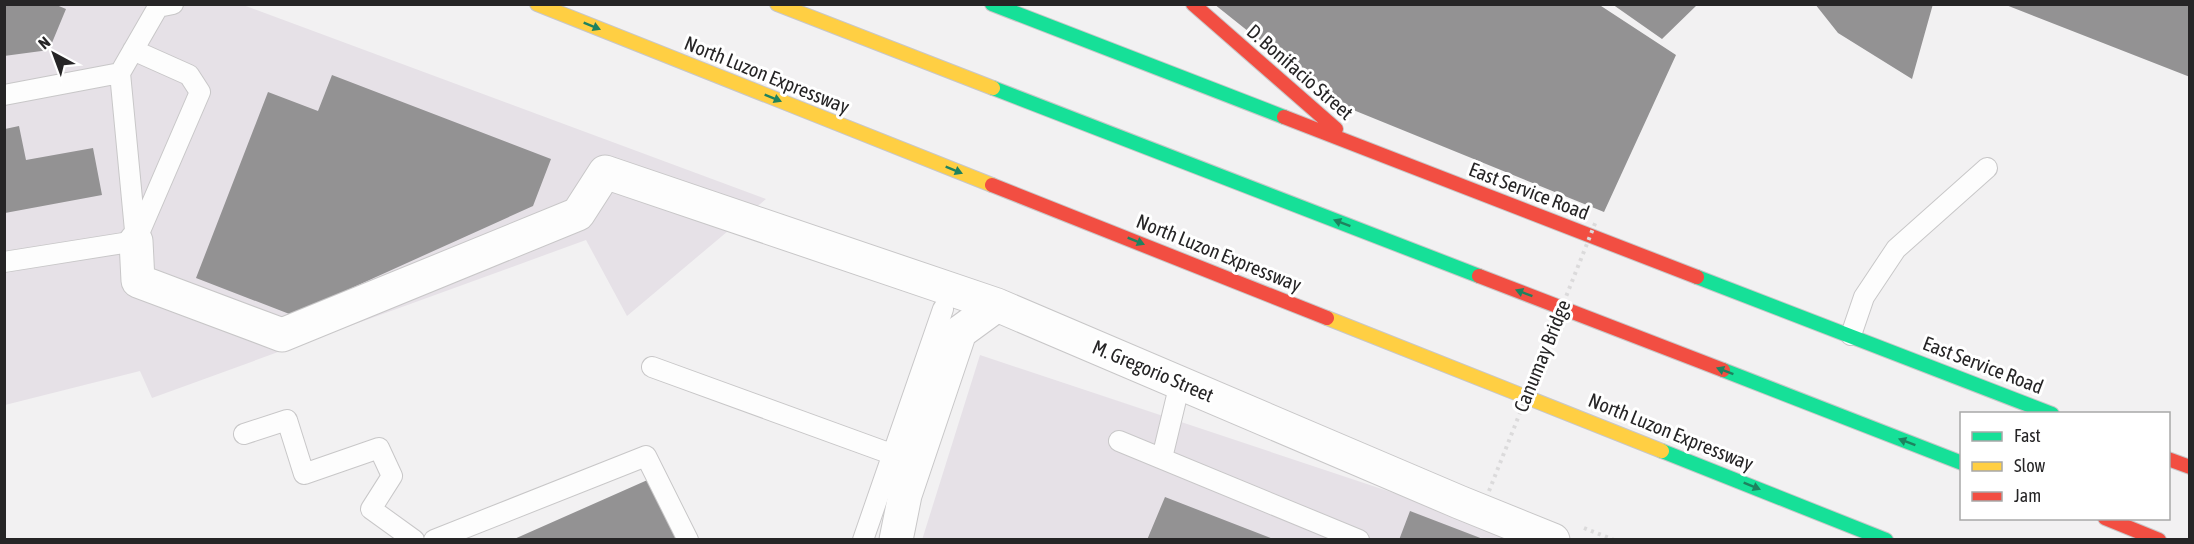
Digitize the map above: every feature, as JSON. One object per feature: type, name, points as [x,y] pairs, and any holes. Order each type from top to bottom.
[{"type":"main road","name":"North Luzon Expressway","points":[[537,4],[1886,540]]},
{"type":"main road","points":[[777,4],[1960,462]]},
{"type":"main road","name":"East Service Road","points":[[993,4],[1851,334],[2047,412]]},
{"type":"main road","name":"D. Bonifacio Street","points":[[1193,4],[1356,145]]},
{"type":"main road","points":[[2170,459],[2190,467]]},
{"type":"main road","points":[[2108,520],[2159,540]]},
{"type":"street","name":"M. Gregorio Street","points":[[136,241],[138,281],[282,335],[578,214],[604,172],[997,304],[1553,540]]},
{"type":"street","points":[[896,540],[905,495],[903,458],[960,332],[997,304]]},
{"type":"lane","points":[[136,241],[120,73],[158,7],[173,4]]},
{"type":"lane","points":[[134,50],[189,75],[200,92],[136,241]]},
{"type":"lane","points":[[4,95],[120,73]]},
{"type":"lane","points":[[1851,334],[1864,297],[1896,249],[1987,168]]},
{"type":"lane","points":[[4,262],[136,241]]},
{"type":"lane","points":[[863,540],[903,458],[944,309]]},
{"type":"lane","points":[[652,367],[903,458]]},
{"type":"lane","points":[[1162,458],[1180,382]]},
{"type":"lane","points":[[243,434],[287,420],[304,474],[379,448],[392,476],[371,509],[414,540]]},
{"type":"lane","points":[[1119,441],[1359,540]]},
{"type":"lane","points":[[434,540],[646,456],[688,540]]},
{"type":"path","name":"Canumay Bridge","points":[[1489,491],[1596,221]]},
{"type":"shaded area","points":[[5,5],[243,5],[766,199],[627,316],[586,240],[152,398],[140,371],[5,405]]},
{"type":"shaded area","points":[[980,355],[1412,499],[1506,539],[922,540]]},
{"type":"building","points":[[4,4],[54,4],[66,9],[49,50],[4,56]]},
{"type":"building","points":[[1214,4],[1598,4],[1676,55],[1604,212],[1341,105]]},
{"type":"building","points":[[1612,4],[1698,4],[1662,39]]},
{"type":"building","points":[[1815,4],[1933,4],[1912,79],[1838,33]]},
{"type":"building","points":[[2190,4],[2190,77],[2006,5]]},
{"type":"building","points":[[332,75],[551,159],[533,206],[292,315],[196,278],[268,92],[318,111]]},
{"type":"building","points":[[19,126],[26,160],[93,148],[102,195],[5,213],[5,129]]},
{"type":"building","points":[[652,478],[678,540],[512,540]]},
{"type":"building","points":[[1165,497],[1273,539],[1273,540],[1147,540]]},
{"type":"building","points":[[1410,511],[1483,539],[1483,540],[1399,540]]},
{"type":"traffic: fast","points":[[992,4],[1284,117]]},
{"type":"traffic: fast","points":[[993,88],[1479,276]]},
{"type":"traffic: fast","points":[[1697,277],[2047,412]]},
{"type":"traffic: fast","points":[[1723,370],[1960,462]]},
{"type":"traffic: fast","points":[[1662,451],[1886,540]]},
{"type":"traffic: slow","points":[[537,4],[992,185]]},
{"type":"traffic: slow","points":[[777,4],[993,88]]},
{"type":"traffic: slow","points":[[1327,318],[1662,451]]},
{"type":"traffic: jam","points":[[1193,4],[1336,129]]},
{"type":"traffic: jam","points":[[1284,117],[1697,277]]},
{"type":"traffic: jam","points":[[992,185],[1327,318]]},
{"type":"traffic: jam","points":[[1479,276],[1723,370]]},
{"type":"traffic: jam","points":[[2170,460],[2190,467]]},
{"type":"traffic: jam","points":[[2110,520],[2159,540]]}]
